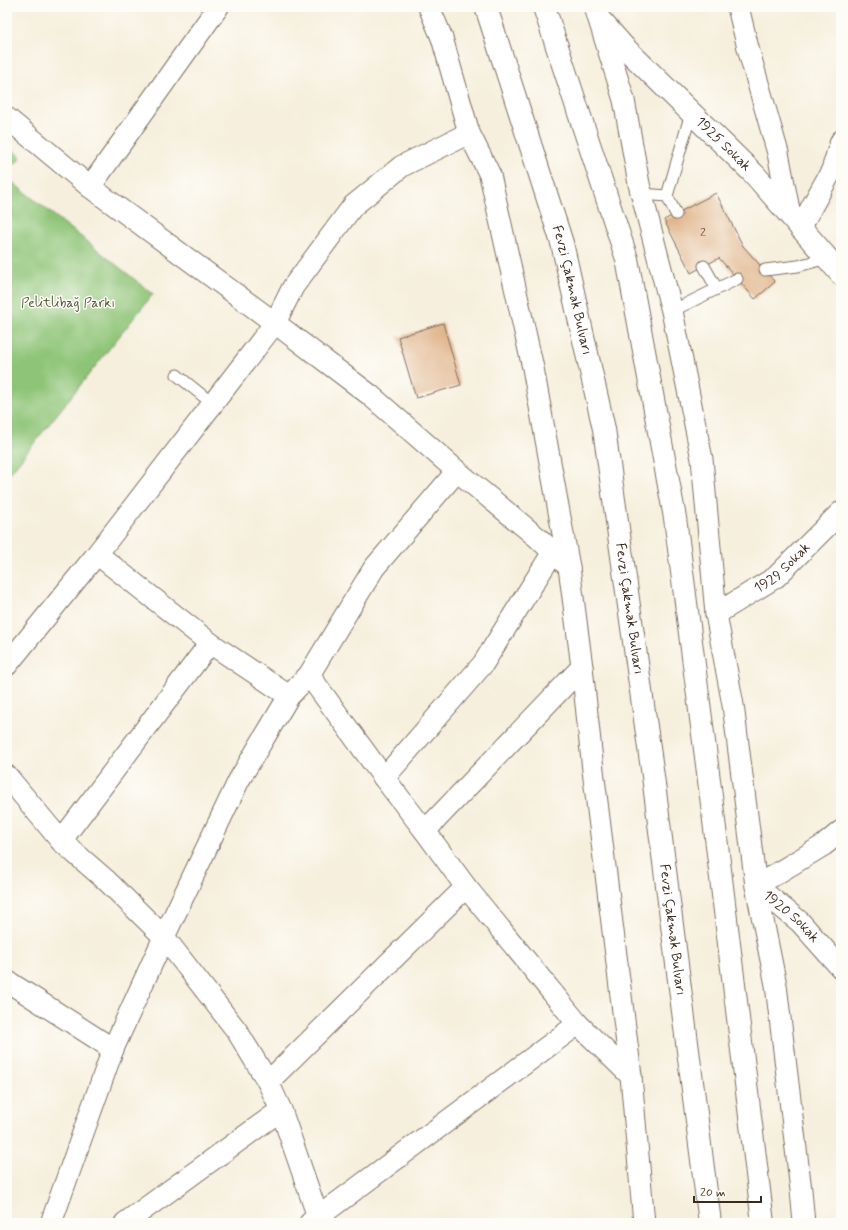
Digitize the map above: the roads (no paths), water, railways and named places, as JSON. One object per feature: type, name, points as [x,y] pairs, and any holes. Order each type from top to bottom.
[{"type":"main road","name":"Fevzi Çakmak Bulvarı","points":[[486,7],[562,243],[604,429],[654,776],[709,1222]]},
{"type":"main road","points":[[544,7],[627,259],[675,518],[711,796],[763,1223]]},
{"type":"main road","name":"1925 Sokak","points":[[598,13],[624,47],[755,175],[841,274]]},
{"type":"street","points":[[90,187],[218,7]]},
{"type":"street","points":[[429,7],[442,38],[469,133],[490,175],[533,368],[569,567],[631,1076],[644,1223]]},
{"type":"street","points":[[738,7],[795,221]]},
{"type":"street","points":[[598,13],[624,100],[642,194],[672,311],[702,459],[716,614],[733,705],[756,886],[776,985],[804,1223]]},
{"type":"street","points":[[7,118],[90,187],[370,395],[457,471],[538,538],[569,567]]},
{"type":"street","points":[[7,665],[97,554],[214,404],[275,323],[293,287],[353,206],[402,166],[469,133]]},
{"type":"street","points":[[795,221],[832,170],[841,140]]},
{"type":"street","points":[[51,1223],[113,1049],[238,780],[289,696],[309,674],[374,568],[457,471]]},
{"type":"street","name":"1929 Sokak","points":[[716,614],[776,577],[841,512]]},
{"type":"street","points":[[384,778],[483,664],[553,552]]},
{"type":"street","points":[[97,554],[210,643],[289,696]]},
{"type":"street","points":[[61,841],[210,643]]},
{"type":"street","points":[[425,831],[582,667]]},
{"type":"street","points":[[309,674],[384,778],[466,887],[578,1024],[631,1076]]},
{"type":"street","points":[[7,776],[61,841],[107,881],[164,937],[237,1031],[268,1082],[281,1110],[316,1221],[578,1024]]},
{"type":"street","points":[[756,886],[824,845],[841,831]]},
{"type":"street","name":"1920 Sokak","points":[[756,886],[800,922],[841,968]]},
{"type":"street","points":[[268,1082],[466,887]]},
{"type":"street","points":[[7,981],[113,1049]]},
{"type":"street","points":[[125,1223],[281,1110]]},
{"type":"lane","points":[[676,214],[667,196],[691,113]]},
{"type":"lane","points":[[642,194],[667,196]]},
{"type":"lane","points":[[765,270],[798,266],[827,258]]},
{"type":"lane","points":[[704,266],[717,289]]},
{"type":"lane","points":[[672,311],[737,279]]},
{"type":"lane","points":[[177,375],[214,404]]},
{"type":"park label","name":"Pelitlibağ Parkı","points":[[68,303]]}]
